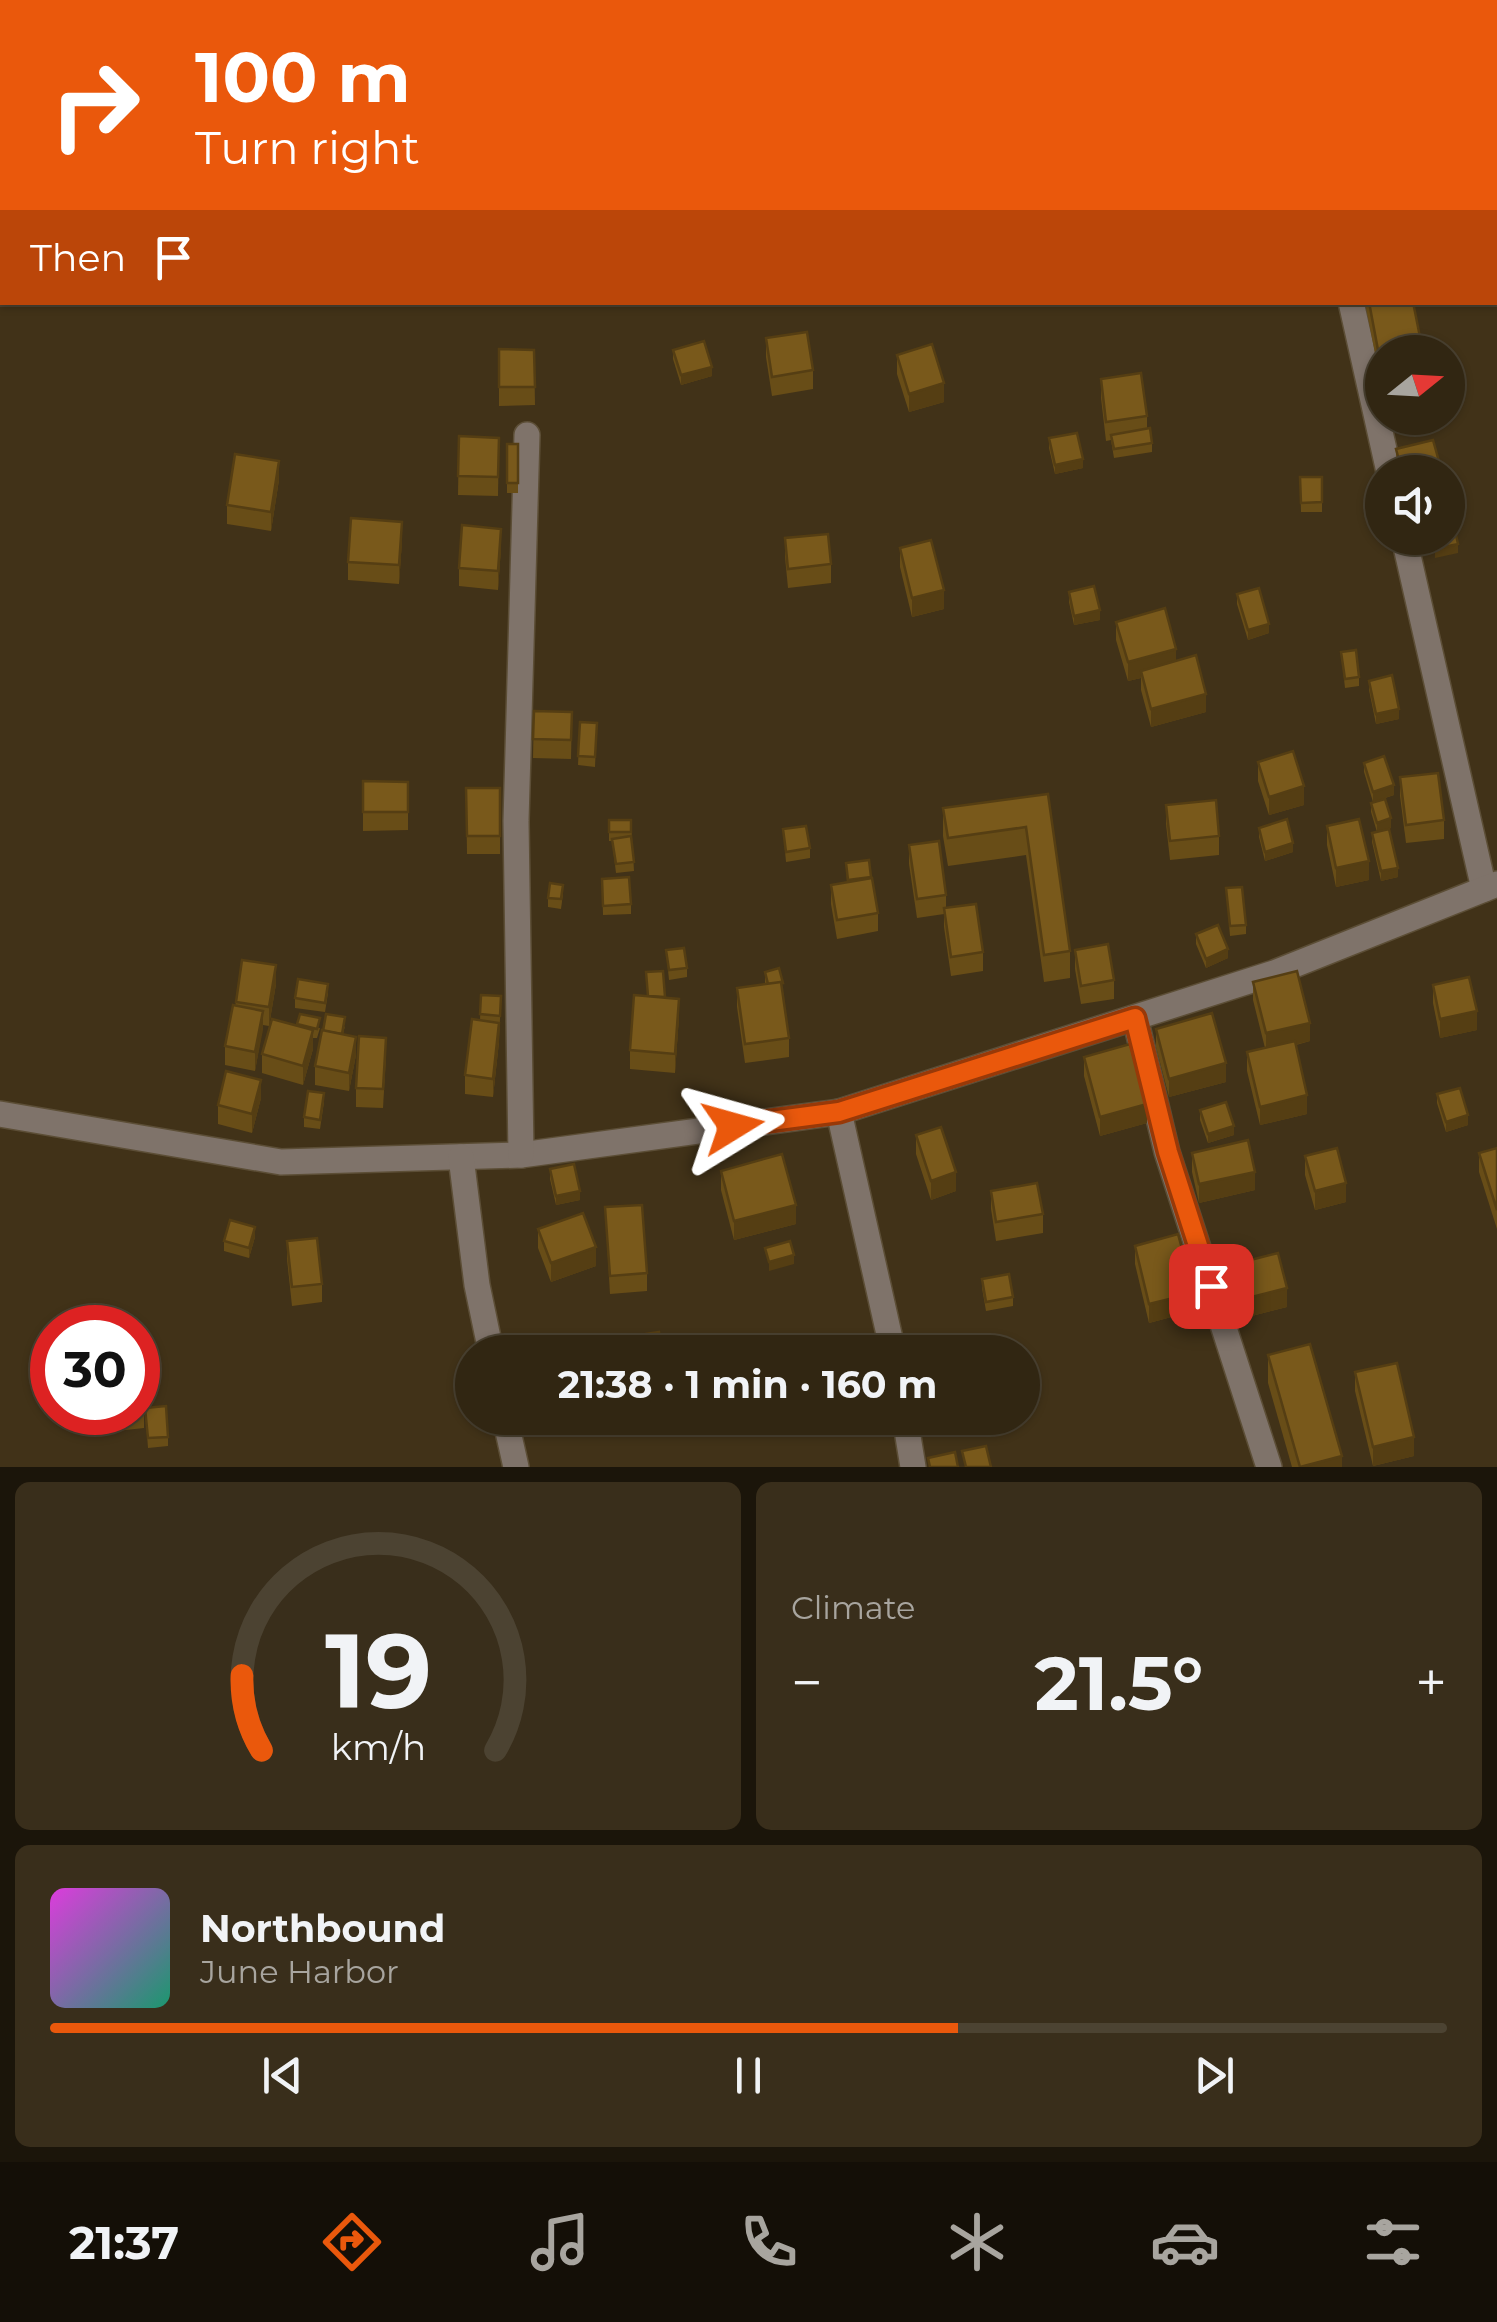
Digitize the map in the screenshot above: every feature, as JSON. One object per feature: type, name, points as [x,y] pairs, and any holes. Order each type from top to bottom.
[{"type":"street","points":[[1352,305],[1385,455]]},
{"type":"street","points":[[521,1155],[516,821],[527,435]]},
{"type":"street","points":[[0,1114],[281,1162],[521,1155],[839,1112],[1274,973],[1491,886],[1408,555]]},
{"type":"street","points":[[1135,1018],[1168,1152],[1269,1467]]},
{"type":"street","points":[[839,1112],[889,1335]]},
{"type":"street","points":[[461,1157],[477,1286],[487,1335]]},
{"type":"street","points":[[509,1435],[516,1467]]},
{"type":"street","points":[[908,1435],[913,1467]]},
{"type":"building","points":[[1370,305],[1414,305],[1420,335],[1375,335]]},
{"type":"building","points":[[807,332],[813,370],[772,377],[766,338]]},
{"type":"building","points":[[704,341],[712,367],[681,375],[673,350]]},
{"type":"building","points":[[932,344],[944,383],[909,394],[897,355]]},
{"type":"building","points":[[499,349],[534,350],[535,387],[499,387]]},
{"type":"building","points":[[1141,373],[1147,416],[1106,422],[1101,379]]},
{"type":"building","points":[[1150,428],[1152,443],[1114,449],[1111,435]]},
{"type":"building","points":[[1077,433],[1083,459],[1055,465],[1049,438]]},
{"type":"building","points":[[459,436],[499,438],[498,477],[458,476]]},
{"type":"building","points":[[1433,440],[1437,455],[1398,455],[1396,449]]},
{"type":"building","points":[[507,444],[518,444],[518,483],[507,483]]},
{"type":"building","points":[[235,454],[279,461],[271,512],[227,505]]},
{"type":"building","points":[[1300,477],[1322,477],[1322,502],[1301,503]]},
{"type":"building","points":[[351,518],[402,522],[399,565],[348,562]]},
{"type":"building","points":[[462,525],[501,529],[498,571],[459,568]]},
{"type":"building","points":[[828,534],[831,564],[788,569],[785,538]]},
{"type":"building","points":[[931,540],[944,590],[912,598],[900,548]]},
{"type":"building","points":[[1094,586],[1100,610],[1074,616],[1069,592]]},
{"type":"building","points":[[1259,588],[1269,624],[1248,630],[1237,594]]},
{"type":"building","points":[[1165,608],[1176,649],[1128,662],[1116,622]]},
{"type":"building","points":[[1356,650],[1359,677],[1345,679],[1341,652]]},
{"type":"building","points":[[1196,655],[1206,694],[1151,709],[1141,671]]},
{"type":"building","points":[[1392,675],[1399,709],[1376,714],[1369,681]]},
{"type":"building","points":[[534,711],[572,712],[571,740],[533,739]]},
{"type":"building","points":[[580,722],[597,723],[595,757],[578,756]]},
{"type":"building","points":[[1293,751],[1304,786],[1269,797],[1258,762]]},
{"type":"building","points":[[1384,756],[1394,785],[1373,792],[1364,763]]},
{"type":"building","points":[[1438,773],[1444,820],[1406,825],[1400,777]]},
{"type":"building","points":[[363,781],[408,782],[408,812],[363,812]]},
{"type":"building","points":[[466,788],[500,788],[500,836],[467,836]]},
{"type":"building","points":[[1048,794],[1070,951],[1044,955],[1026,827],[948,838],[943,808]]},
{"type":"building","points":[[1385,799],[1391,818],[1377,823],[1371,803]]},
{"type":"building","points":[[1216,800],[1219,836],[1170,841],[1166,805]]},
{"type":"building","points":[[1287,819],[1293,843],[1265,852],[1259,828]]},
{"type":"building","points":[[1359,819],[1369,861],[1336,868],[1327,826]]},
{"type":"building","points":[[609,820],[631,820],[631,832],[609,832]]},
{"type":"building","points":[[806,826],[810,848],[786,852],[783,829]]},
{"type":"building","points":[[1389,829],[1398,868],[1381,871],[1372,833]]},
{"type":"building","points":[[631,836],[634,862],[616,864],[612,839]]},
{"type":"building","points":[[939,841],[946,895],[917,899],[909,845]]},
{"type":"building","points":[[869,860],[871,877],[848,880],[846,863]]},
{"type":"building","points":[[629,877],[631,904],[603,906],[602,879]]},
{"type":"building","points":[[872,878],[878,913],[837,920],[831,885]]},
{"type":"building","points":[[550,883],[563,885],[561,899],[548,898]]},
{"type":"building","points":[[1242,887],[1246,925],[1230,926],[1226,888]]},
{"type":"building","points":[[976,904],[983,952],[951,957],[944,908]]},
{"type":"building","points":[[1218,925],[1228,949],[1206,959],[1196,934]]},
{"type":"building","points":[[1108,944],[1114,980],[1081,986],[1075,950]]},
{"type":"building","points":[[684,948],[687,968],[669,970],[666,950]]},
{"type":"building","points":[[242,960],[276,965],[269,1007],[236,1002]]},
{"type":"building","points":[[779,968],[783,983],[768,984],[765,972]]},
{"type":"building","points":[[663,971],[665,997],[648,996],[646,972]]},
{"type":"building","points":[[1297,971],[1310,1023],[1266,1033],[1253,982]]},
{"type":"building","points":[[1469,977],[1477,1011],[1440,1019],[1433,985]]},
{"type":"building","points":[[298,979],[328,984],[325,1003],[295,998]]},
{"type":"building","points":[[781,982],[789,1038],[745,1044],[737,988]]},
{"type":"building","points":[[481,995],[501,996],[500,1016],[480,1014]]},
{"type":"building","points":[[634,995],[679,999],[675,1054],[630,1050]]},
{"type":"building","points":[[233,1005],[263,1011],[255,1052],[225,1046]]},
{"type":"building","points":[[1212,1013],[1226,1063],[1169,1079],[1156,1029]]},
{"type":"building","points":[[300,1014],[320,1018],[317,1029],[297,1024]]},
{"type":"building","points":[[326,1014],[345,1017],[342,1034],[323,1031]]},
{"type":"building","points":[[272,1019],[313,1030],[303,1066],[262,1054]]},
{"type":"building","points":[[472,1019],[499,1023],[493,1079],[465,1075]]},
{"type":"building","points":[[322,1030],[356,1037],[349,1073],[315,1066]]},
{"type":"building","points":[[359,1036],[386,1038],[383,1089],[356,1088]]},
{"type":"building","points":[[1295,1041],[1307,1095],[1260,1107],[1247,1052]]},
{"type":"building","points":[[1130,1044],[1147,1104],[1100,1117],[1084,1057]]},
{"type":"building","points":[[226,1071],[261,1080],[252,1114],[218,1105]]},
{"type":"building","points":[[1460,1088],[1468,1115],[1446,1122],[1437,1094]]},
{"type":"building","points":[[308,1091],[324,1093],[320,1120],[304,1117]]},
{"type":"building","points":[[1226,1102],[1234,1126],[1208,1134],[1200,1110]]},
{"type":"building","points":[[941,1127],[956,1172],[931,1181],[916,1135]]},
{"type":"building","points":[[1248,1140],[1255,1172],[1199,1184],[1192,1153]]},
{"type":"building","points":[[1337,1148],[1346,1183],[1315,1191],[1305,1156]]},
{"type":"building","points":[[1497,1148],[1497,1210],[1479,1153]]},
{"type":"building","points":[[782,1154],[796,1205],[734,1221],[721,1171]]},
{"type":"building","points":[[574,1164],[580,1191],[556,1196],[550,1169]]},
{"type":"building","points":[[1037,1183],[1043,1214],[996,1222],[991,1191]]},
{"type":"building","points":[[642,1205],[647,1273],[610,1276],[605,1207]]},
{"type":"building","points":[[583,1213],[596,1247],[551,1263],[538,1229]]},
{"type":"building","points":[[230,1220],[255,1227],[249,1248],[224,1241]]},
{"type":"building","points":[[1178,1234],[1194,1293],[1149,1304],[1135,1246]]},
{"type":"building","points":[[317,1238],[322,1284],[292,1287],[287,1241]]},
{"type":"building","points":[[790,1241],[794,1255],[769,1262],[765,1248]]},
{"type":"building","points":[[1278,1253],[1287,1288],[1240,1300],[1231,1265]]},
{"type":"building","points":[[1009,1274],[1013,1297],[986,1302],[982,1279]]},
{"type":"building","points":[[1310,1344],[1342,1456],[1300,1467],[1268,1355]]},
{"type":"building","points":[[1397,1363],[1414,1437],[1373,1447],[1355,1372]]},
{"type":"building","points":[[166,1406],[168,1437],[148,1438],[160,1435],[160,1407]]},
{"type":"building","points":[[986,1446],[991,1467],[966,1467],[962,1451]]},
{"type":"building","points":[[955,1452],[958,1467],[930,1467],[928,1458]]},
{"type":"route","points":[[733,1126],[839,1112],[1135,1018],[1168,1152],[1211,1286]]}]
